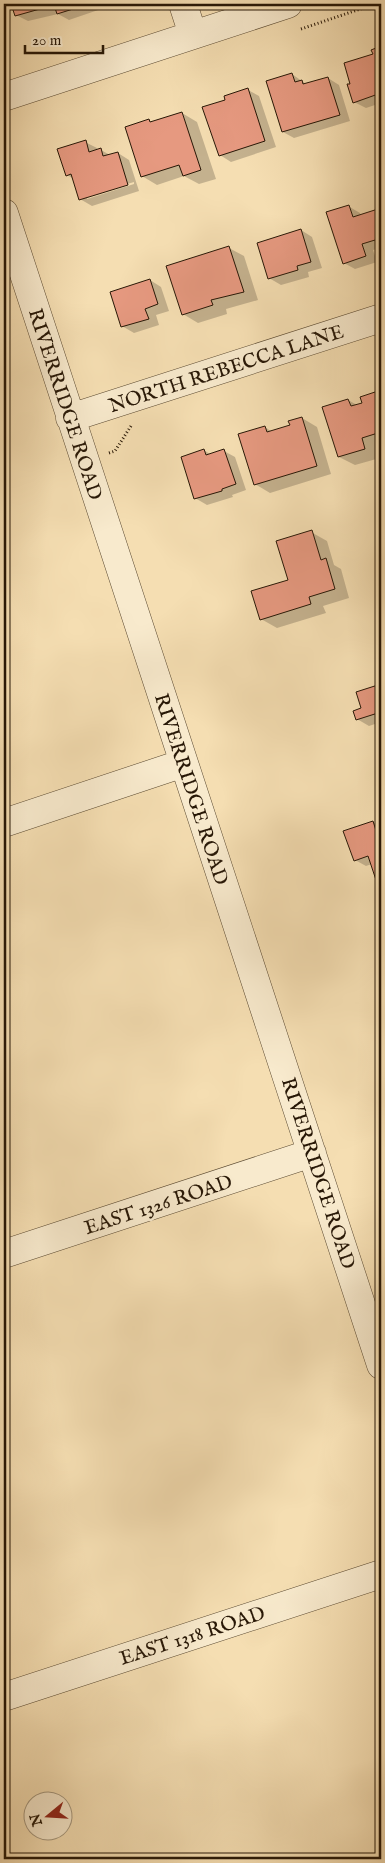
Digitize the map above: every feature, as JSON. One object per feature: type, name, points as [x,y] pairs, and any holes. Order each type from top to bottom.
[{"type":"street","points":[[182,4],[193,35]]},
{"type":"street","points":[[4,97],[288,4]]},
{"type":"street","name":"RIVERRIDGE ROAD","points":[[4,213],[381,1364]]},
{"type":"street","name":"NORTH REBECCA LANE","points":[[70,418],[381,318]]},
{"type":"street","points":[[4,823],[184,763]]},
{"type":"street","name":"EAST 1326 ROAD","points":[[4,1254],[312,1153]]},
{"type":"street","name":"EAST 1318 ROAD","points":[[4,1697],[381,1574]]},
{"type":"building","points":[[11,4],[89,4],[57,14],[54,5],[15,16]]},
{"type":"building","points":[[381,46],[381,93],[353,103],[347,84],[350,84],[344,63],[373,54],[371,50]]},
{"type":"building","points":[[292,73],[295,82],[302,80],[303,84],[328,77],[340,115],[282,132],[266,81]]},
{"type":"building","points":[[248,88],[265,141],[219,156],[202,107],[225,100],[224,96]]},
{"type":"building","points":[[182,112],[201,170],[183,176],[179,165],[141,177],[125,127],[149,119],[150,122]]},
{"type":"building","points":[[86,140],[89,152],[101,148],[103,156],[118,152],[128,185],[79,200],[71,174],[66,176],[57,149]]},
{"type":"building","points":[[349,205],[353,217],[381,208],[381,246],[377,247],[375,240],[362,244],[366,256],[343,264],[326,212]]},
{"type":"building","points":[[301,229],[311,262],[297,266],[298,270],[268,279],[257,243]]},
{"type":"building","points":[[229,246],[244,292],[211,300],[213,305],[182,315],[166,266]]},
{"type":"building","points":[[150,279],[158,304],[145,309],[149,319],[121,327],[110,292]]},
{"type":"building","points":[[381,390],[381,432],[362,438],[365,449],[338,457],[322,407],[348,399],[351,406],[362,403],[360,397]]},
{"type":"building","points":[[302,417],[317,466],[254,485],[238,434],[265,426],[267,432],[290,425],[288,421]]},
{"type":"building","points":[[204,449],[206,455],[224,449],[236,484],[222,489],[222,491],[194,499],[181,457]]},
{"type":"building","points":[[312,530],[321,560],[326,558],[335,589],[309,597],[311,604],[260,620],[251,591],[288,580],[276,541]]},
{"type":"building","points":[[381,684],[381,712],[356,720],[353,711],[361,708],[356,692]]},
{"type":"building","points":[[373,821],[378,837],[381,836],[380,892],[368,856],[354,861],[343,831]]}]
